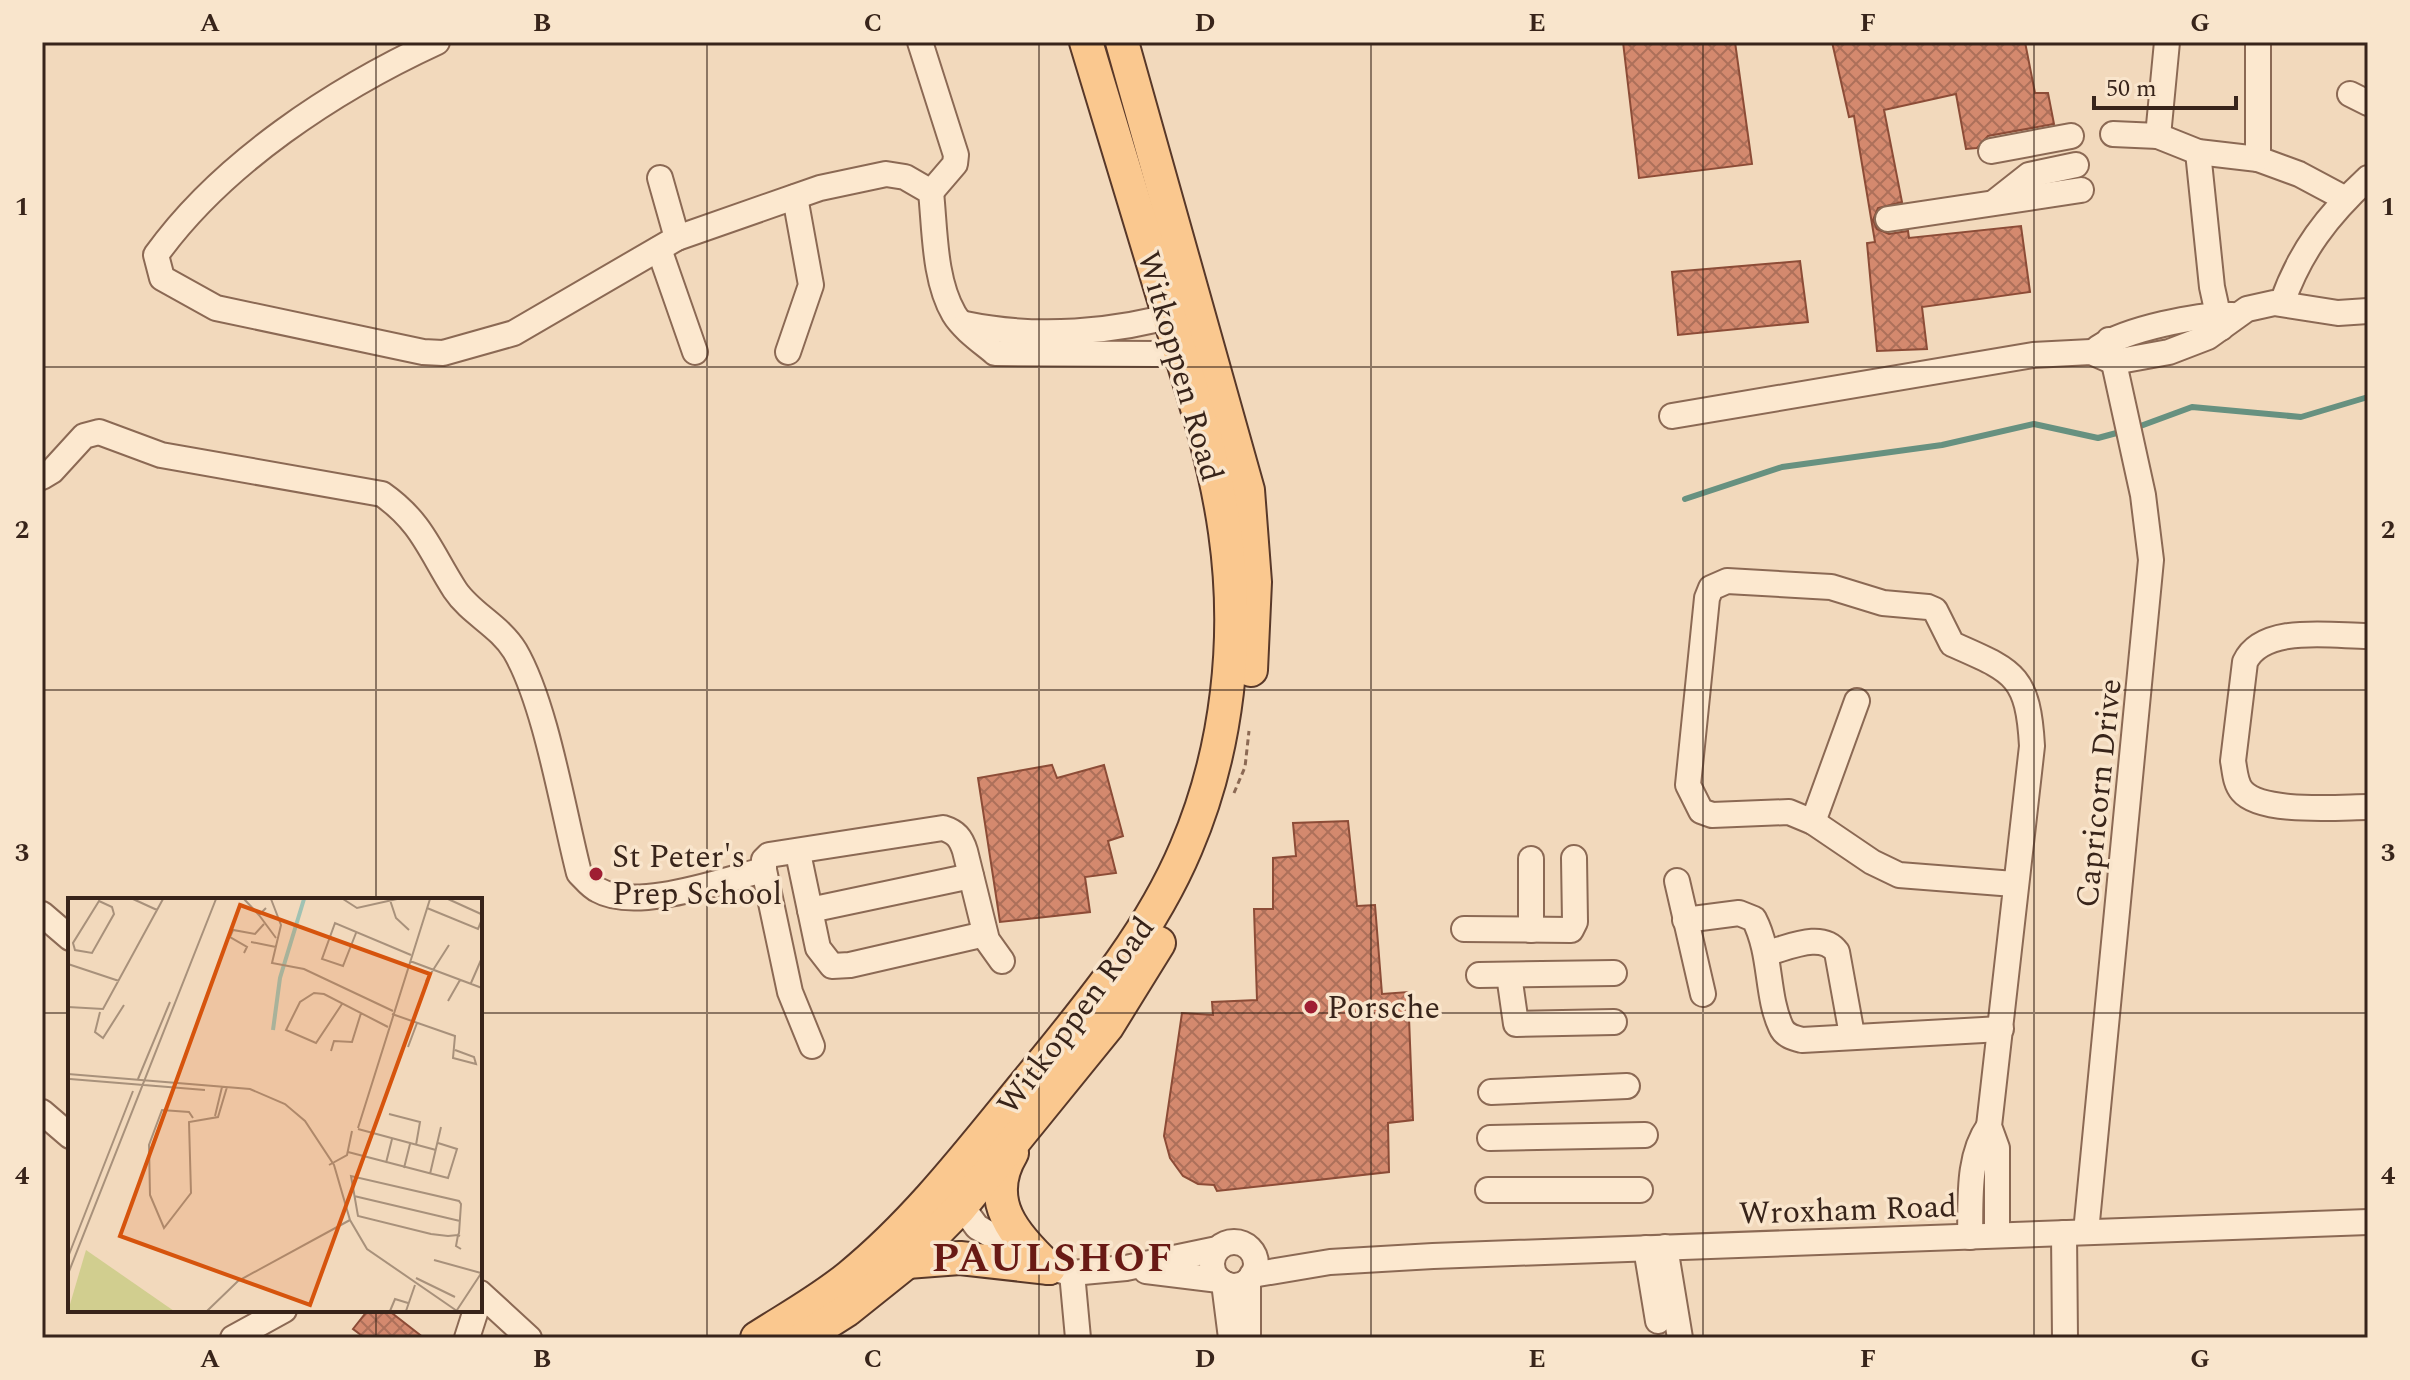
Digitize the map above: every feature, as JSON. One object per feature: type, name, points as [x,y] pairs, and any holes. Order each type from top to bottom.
[{"type":"main road","name":"Witkoppen Road","points":[[757,1338],[851,1276],[953,1194],[1029,1122],[1107,1027],[1175,918],[1209,843],[1237,755],[1253,647],[1242,582],[1239,532],[1248,490],[1086,42]]},
{"type":"main road","name":"Witkoppen Road","points":[[1122,42],[1188,328]]},
{"type":"main road","name":"Witkoppen Road","points":[[803,1338],[847,1310],[907,1262],[1125,958],[1156,909],[1186,848],[1209,781],[1227,690],[1242,582]]},
{"type":"main road","points":[[1029,1122],[1004,1166],[1002,1204],[1018,1239],[1060,1271]]},
{"type":"main road","points":[[907,1262],[960,1258],[1060,1271]]},
{"type":"street","points":[[437,42],[334,95],[269,141],[174,230],[156,255],[162,278],[216,308],[423,352],[443,353],[532,325],[668,243],[795,197],[886,174],[905,177],[931,192]]},
{"type":"street","points":[[920,42],[956,155],[955,164],[931,192],[939,264],[949,304],[962,324],[995,353],[1103,330],[1188,328]]},
{"type":"street","points":[[2158,136],[2167,42]]},
{"type":"street","points":[[2258,42],[2258,159]]},
{"type":"street","points":[[2113,134],[2158,136],[2198,152],[2258,159],[2299,174],[2344,198]]},
{"type":"street","points":[[1991,151],[2071,136]]},
{"type":"street","points":[[2198,152],[2224,319]]},
{"type":"street","points":[[1996,201],[2029,175],[2076,165]]},
{"type":"street","points":[[660,178],[668,243],[695,352]]},
{"type":"street","points":[[2282,303],[2305,250],[2344,198],[2368,178]]},
{"type":"street","points":[[1888,219],[2081,190]]},
{"type":"street","points":[[788,352],[811,285],[795,197]]},
{"type":"street","points":[[1672,416],[2033,355],[2105,351],[2224,319],[2264,304],[2282,303],[2338,313],[2368,311]]},
{"type":"street","points":[[1044,343],[1158,354],[1188,328]]},
{"type":"street","name":"Capricorn Drive","points":[[2065,1338],[2150,596],[2148,528],[2136,462],[2122,401],[2105,351]]},
{"type":"street","points":[[42,477],[52,471],[84,436],[99,432],[161,455],[382,494],[420,528],[461,598],[493,623],[514,650],[533,691],[579,873],[598,890],[623,898],[669,892],[764,870]]},
{"type":"street","points":[[1997,1235],[1997,1148],[1989,1126],[2032,746],[2028,708],[2018,680],[2005,667],[1952,644],[1935,610],[1928,607],[1883,603],[1831,587],[1717,583],[1707,598],[1690,761],[1690,795],[1701,811],[1712,815],[1780,811],[1813,822],[1872,862],[1899,875],[2014,884]]},
{"type":"street","points":[[2368,636],[2281,637],[2260,642],[2251,649],[2245,662],[2233,761],[2235,777],[2243,793],[2254,800],[2275,806],[2368,807]]},
{"type":"street","points":[[1813,822],[1857,701]]},
{"type":"street","points":[[812,1046],[790,992],[764,870],[764,860],[769,855],[798,853],[943,828],[961,839],[985,934],[1002,961]]},
{"type":"street","points":[[798,853],[822,957],[839,967],[985,934]]},
{"type":"street","points":[[1464,929],[1573,928],[1574,858]]},
{"type":"street","points":[[1531,859],[1531,930]]},
{"type":"street","points":[[810,910],[971,876]]},
{"type":"street","points":[[1677,881],[1703,994]]},
{"type":"street","points":[[42,914],[68,936]]},
{"type":"street","points":[[1685,920],[1746,914],[1756,923],[1767,953],[1783,1032],[1802,1040],[2001,1029]]},
{"type":"street","points":[[1767,953],[1819,941],[1830,944],[1837,952],[1852,1035]]},
{"type":"street","points":[[1479,975],[1614,973]]},
{"type":"street","points":[[1509,975],[1516,1024],[1614,1022]]},
{"type":"street","points":[[1491,1092],[1627,1086]]},
{"type":"street","points":[[42,1112],[68,1134]]},
{"type":"street","points":[[1970,1237],[1972,1184],[1978,1141],[1989,1126]]},
{"type":"street","points":[[1490,1138],[1645,1135]]},
{"type":"street","points":[[1488,1190],[1640,1190]]},
{"type":"street","points":[[953,1194],[977,1227],[1060,1271],[1078,1338]]},
{"type":"street","name":"Wroxham Road","points":[[1060,1271],[1126,1268],[1239,1274],[1330,1262],[2368,1222]]},
{"type":"street","name":"Wroxham Road","points":[[1126,1268],[1217,1249],[1236,1242],[1239,1274]]},
{"type":"street","points":[[1656,1248],[1672,1290],[1680,1338]]},
{"type":"street","points":[[1656,1248],[1659,1329]]},
{"type":"street","points":[[1217,1249],[1212,1264],[1239,1274]]},
{"type":"street","points":[[1231,1338],[1239,1274]]},
{"type":"street","points":[[1239,1274],[1248,1338]]},
{"type":"street","points":[[1659,1329],[1661,1304],[1672,1290]]},
{"type":"street","points":[[482,1297],[529,1338]]},
{"type":"street","points":[[233,1338],[280,1312]]},
{"type":"street","points":[[467,1338],[475,1312]]},
{"type":"path","points":[[1233,795],[1245,767],[1250,722]]},
{"type":"building","points":[[1623,42],[1735,42],[1752,164],[1639,178]]},
{"type":"building","points":[[1832,42],[2025,42],[2035,93],[2048,93],[2054,124],[1988,136],[1977,148],[1966,149],[1956,94],[1884,110],[1902,202],[1878,208],[1873,220],[1877,229],[1889,234],[1908,231],[1909,238],[2021,226],[2030,292],[1922,307],[1927,349],[1877,351],[1867,243],[1875,242],[1854,116],[1849,117]]},
{"type":"building","points":[[1800,261],[1808,322],[1678,335],[1672,272]]},
{"type":"building","points":[[1052,765],[1057,778],[1104,765],[1123,836],[1108,841],[1116,873],[1085,877],[1090,912],[1000,922],[978,778]]},
{"type":"building","name":"Porsche","points":[[1348,821],[1357,906],[1375,905],[1382,994],[1408,992],[1413,1120],[1388,1123],[1389,1172],[1217,1191],[1214,1185],[1198,1184],[1183,1176],[1170,1158],[1164,1136],[1182,1013],[1213,1015],[1212,1002],[1257,1000],[1254,909],[1273,909],[1273,858],[1296,856],[1293,823]]},
{"type":"building","points":[[366,1312],[391,1312],[424,1338],[365,1338],[353,1329]]},
{"type":"waterway","points":[[2135,428],[2192,407],[2301,417],[2368,397]]},
{"type":"waterway","points":[[1685,499],[1782,467],[1942,445],[2034,424],[2098,438],[2124,431]]},
{"type":"place","name":"St Peter's Prep School","points":[[596,874]]},
{"type":"place","name":"Porsche","points":[[1311,1007]]},
{"type":"district","name":"PAULSHOF","points":[[1053,1257]]}]
